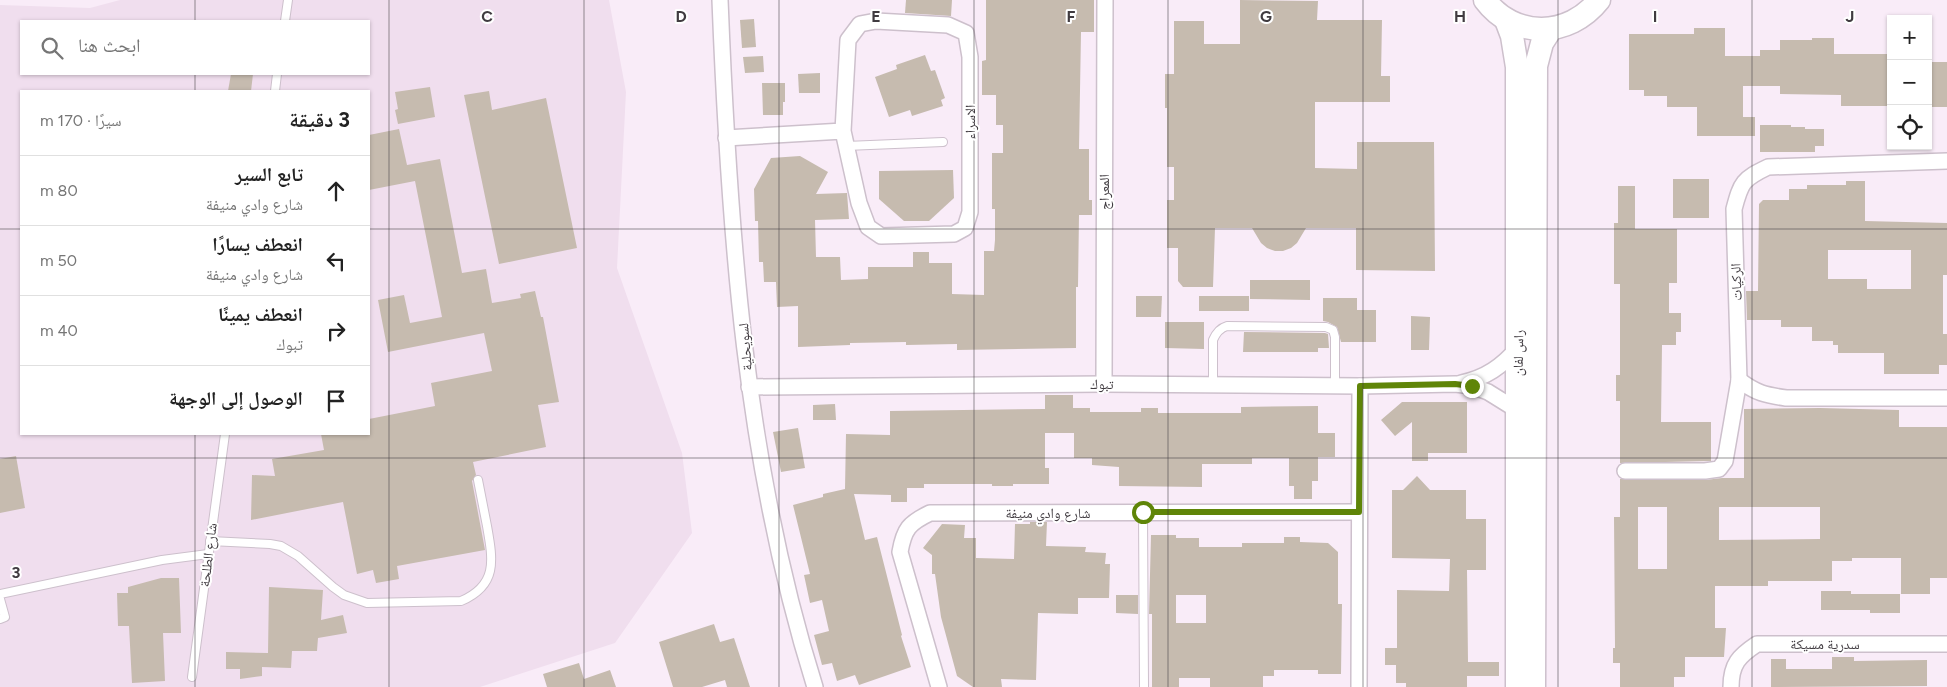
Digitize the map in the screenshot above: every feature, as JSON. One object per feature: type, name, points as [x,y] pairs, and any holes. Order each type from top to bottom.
[{"type":"street","name":"لسويحلية","points":[[720,0],[726,138],[749,387],[774,536],[797,631],[815,687]]},
{"type":"street","name":"المعراج","points":[[1104,384],[1105,0]]},
{"type":"street","points":[[1485,0],[1495,12],[1506,20],[1528,28],[1551,29],[1562,27],[1582,17],[1600,0]]},
{"type":"street","name":"راس لفان","points":[[1506,20],[1512,36],[1517,67],[1517,687]]},
{"type":"street","name":"الاسراء","points":[[876,21],[948,25],[966,33],[970,57],[970,212],[965,228],[954,234],[882,236],[868,227],[859,203],[843,130],[848,40],[860,24],[876,21]]},
{"type":"street","name":"راس لفان","points":[[1534,687],[1536,66],[1542,43],[1551,29]]},
{"type":"street","points":[[726,138],[843,130]]},
{"type":"street","name":"الركيات","points":[[1625,471],[1705,472],[1719,469],[1725,461],[1739,380],[1734,210],[1739,188],[1750,176],[1768,167],[1947,161]]},
{"type":"street","name":"تبوك","points":[[1455,384],[1473,380],[1490,373],[1506,362],[1518,348]]},
{"type":"street","points":[[1739,380],[1750,389],[1764,395],[1786,398],[1947,398]]},
{"type":"street","name":"تبوك","points":[[749,387],[1104,384],[1360,386],[1455,384],[1472,386],[1488,392],[1517,410]]},
{"type":"street","points":[[1359,687],[1360,386]]},
{"type":"street","name":"شارع وادي منيفة","points":[[939,687],[900,552],[903,536],[914,520],[930,513],[1359,512]]},
{"type":"street","name":"سدرية مسيكة","points":[[1731,687],[1731,678],[1736,661],[1745,651],[1757,644],[1947,644]]},
{"type":"lane","points":[[285,20],[288,0]]},
{"type":"lane","points":[[275,90],[278,75]]},
{"type":"lane","points":[[846,146],[943,142]]},
{"type":"lane","points":[[1214,385],[1213,340],[1222,328],[1227,326],[1316,326],[1330,328],[1335,333],[1336,386]]},
{"type":"lane","name":"شارع الطلحة","points":[[192,677],[225,435]]},
{"type":"lane","points":[[210,540],[264,543],[280,546],[298,556],[344,595],[367,604],[461,601],[470,597],[484,585],[491,569],[491,550],[478,480]]},
{"type":"lane","points":[[1143,512],[1144,687]]},
{"type":"lane","points":[[0,594],[162,560],[208,554]]},
{"type":"lane","points":[[0,599],[5,617],[0,619]]},
{"type":"shaded area","points":[[120,0],[609,0],[626,92],[617,268],[682,453],[692,533],[615,643],[480,687],[0,687],[0,5],[90,8]]},
{"type":"building","points":[[906,0],[952,0],[951,16],[905,13]]},
{"type":"building","points":[[986,0],[1094,0],[1094,32],[1081,32],[1079,149],[1089,149],[1089,200],[1092,200],[1092,215],[1079,215],[1076,348],[957,350],[957,344],[906,345],[906,342],[850,343],[850,345],[798,347],[798,306],[777,307],[776,282],[764,282],[763,262],[759,262],[758,221],[755,221],[754,189],[771,158],[800,156],[828,172],[816,194],[847,193],[849,219],[815,220],[816,257],[840,257],[841,280],[868,279],[868,267],[913,267],[913,252],[929,252],[929,263],[952,263],[952,294],[984,295],[984,251],[994,251],[995,240],[995,209],[992,209],[992,153],[1003,153],[1003,125],[996,125],[996,95],[982,95],[982,61],[986,60]]},
{"type":"building","points":[[1240,0],[1318,1],[1317,20],[1382,20],[1381,76],[1390,76],[1390,102],[1315,102],[1315,168],[1357,169],[1357,142],[1434,142],[1435,271],[1356,270],[1356,228],[1306,228],[1297,243],[1291,248],[1275,251],[1261,243],[1252,228],[1215,228],[1213,287],[1183,287],[1178,281],[1178,248],[1167,248],[1167,200],[1174,200],[1174,167],[1167,167],[1165,74],[1174,74],[1174,21],[1204,21],[1204,44],[1240,44]]},
{"type":"building","points":[[754,19],[756,47],[742,48],[740,20]]},
{"type":"building","points":[[1694,28],[1725,28],[1725,56],[1760,56],[1760,50],[1780,50],[1780,40],[1812,40],[1812,38],[1834,38],[1834,54],[1887,54],[1887,106],[1841,106],[1841,95],[1780,94],[1780,86],[1743,86],[1743,117],[1755,117],[1755,136],[1697,136],[1697,107],[1667,107],[1667,96],[1644,96],[1644,90],[1629,90],[1629,34],[1694,34]]},
{"type":"building","points":[[925,55],[931,71],[935,70],[945,98],[941,100],[943,106],[912,116],[910,110],[889,117],[875,77],[897,69],[896,65]]},
{"type":"building","points":[[763,56],[764,72],[745,73],[743,57]]},
{"type":"building","points":[[1932,62],[1947,62],[1947,107],[1932,107]]},
{"type":"building","points":[[820,73],[820,93],[799,93],[798,74]]},
{"type":"building","points":[[231,75],[253,75],[251,90],[228,90]]},
{"type":"building","points":[[762,83],[785,83],[783,115],[763,115]]},
{"type":"building","points":[[430,87],[435,117],[398,124],[395,110],[398,109],[395,92]]},
{"type":"building","points":[[489,91],[492,110],[546,98],[577,248],[499,264],[464,95]]},
{"type":"building","points":[[1760,125],[1791,125],[1791,127],[1805,127],[1805,129],[1824,129],[1824,146],[1815,146],[1815,152],[1760,152]]},
{"type":"building","points":[[399,129],[407,165],[440,159],[462,273],[486,269],[492,303],[521,298],[520,294],[535,291],[541,317],[543,317],[559,402],[538,405],[546,447],[473,462],[476,475],[472,481],[485,550],[397,566],[399,579],[376,583],[373,570],[357,574],[343,502],[251,520],[252,475],[275,476],[272,459],[324,450],[321,435],[370,435],[370,419],[435,406],[431,383],[492,371],[484,333],[388,352],[378,300],[404,295],[410,323],[442,317],[415,181],[370,190],[370,135]]},
{"type":"building","points":[[953,170],[954,198],[929,221],[904,221],[879,199],[879,171]]},
{"type":"building","points":[[1673,179],[1709,179],[1709,218],[1673,218]]},
{"type":"building","points":[[1846,181],[1865,181],[1865,221],[1947,223],[1947,275],[1943,275],[1943,334],[1947,334],[1947,365],[1939,365],[1939,374],[1884,374],[1884,353],[1838,353],[1838,345],[1833,345],[1833,341],[1812,341],[1812,327],[1781,327],[1781,320],[1747,320],[1746,291],[1758,291],[1759,204],[1763,200],[1789,200],[1789,189],[1807,189],[1807,185],[1846,185]],"holes":[[[1828,250],[1911,250],[1911,289],[1867,289],[1867,279],[1828,279]]]},
{"type":"building","points":[[1618,186],[1635,186],[1635,229],[1677,229],[1677,283],[1669,283],[1669,313],[1681,313],[1681,332],[1676,332],[1676,345],[1662,345],[1661,422],[1711,422],[1711,461],[1620,463],[1620,401],[1616,401],[1616,375],[1620,375],[1620,284],[1614,284],[1614,223],[1618,223]]},
{"type":"building","points":[[1250,280],[1310,280],[1310,300],[1250,299]]},
{"type":"building","points":[[1136,296],[1162,296],[1161,317],[1136,317]]},
{"type":"building","points":[[1199,296],[1249,296],[1249,311],[1199,311]]},
{"type":"building","points":[[1323,298],[1357,298],[1357,310],[1376,310],[1376,342],[1341,342],[1337,327],[1323,321]]},
{"type":"building","points":[[1411,316],[1430,317],[1429,350],[1411,350]]},
{"type":"building","points":[[1165,322],[1204,322],[1204,349],[1165,348]]},
{"type":"building","points":[[1244,332],[1325,333],[1328,334],[1329,348],[1318,348],[1318,352],[1243,352]]},
{"type":"building","points":[[1045,395],[1073,395],[1073,408],[1090,408],[1090,412],[1141,412],[1141,408],[1158,408],[1158,413],[1241,413],[1241,407],[1318,406],[1318,433],[1335,433],[1335,457],[1318,457],[1318,481],[1312,481],[1312,499],[1294,499],[1294,486],[1289,486],[1289,458],[1252,458],[1252,464],[1202,464],[1202,487],[1119,486],[1119,467],[1092,465],[1092,458],[1074,458],[1074,433],[1045,433],[1045,468],[1049,468],[1049,484],[992,486],[992,484],[924,484],[924,488],[907,488],[907,502],[891,502],[891,495],[854,494],[865,540],[877,537],[901,636],[911,667],[859,685],[855,675],[837,681],[832,663],[822,665],[814,635],[829,631],[822,600],[810,603],[804,575],[810,574],[793,505],[823,497],[823,494],[845,489],[846,434],[890,435],[890,411],[1045,409]]},
{"type":"building","points":[[1402,402],[1467,402],[1467,453],[1428,453],[1428,461],[1412,461],[1412,422],[1395,436],[1381,420]]},
{"type":"building","points":[[835,404],[836,420],[813,420],[813,405]]},
{"type":"building","points":[[1744,409],[1899,410],[1899,427],[1947,427],[1947,578],[1930,578],[1930,594],[1901,594],[1901,558],[1852,558],[1852,561],[1832,561],[1832,581],[1768,581],[1768,586],[1715,586],[1715,628],[1726,628],[1724,657],[1685,657],[1685,677],[1674,677],[1674,687],[1620,687],[1620,663],[1613,663],[1613,648],[1615,648],[1614,517],[1620,517],[1620,479],[1705,480],[1744,478]],"holes":[[[1638,507],[1667,507],[1667,569],[1638,569]],[[1719,507],[1820,507],[1820,539],[1719,540]]]},
{"type":"building","points":[[798,428],[805,468],[781,472],[773,432]]},
{"type":"building","points":[[16,456],[25,508],[0,513],[0,459]]},
{"type":"building","points":[[1417,476],[1430,490],[1466,490],[1466,519],[1486,519],[1486,570],[1467,570],[1468,662],[1499,662],[1499,676],[1467,676],[1467,687],[1406,687],[1406,683],[1396,683],[1396,665],[1385,665],[1385,648],[1397,648],[1397,590],[1449,591],[1450,559],[1392,558],[1392,490],[1403,490]]},
{"type":"building","points":[[1030,522],[1047,522],[1046,546],[1086,547],[1085,552],[1106,553],[1105,564],[1110,564],[1109,598],[1078,598],[1078,614],[1038,613],[1036,680],[1001,679],[1002,687],[973,687],[957,676],[941,617],[935,574],[932,574],[932,555],[923,548],[942,524],[965,525],[964,538],[976,538],[976,558],[1014,559],[1015,524],[1030,524]]},
{"type":"building","points":[[1151,535],[1176,535],[1176,538],[1199,538],[1199,547],[1242,547],[1242,543],[1284,543],[1284,537],[1300,537],[1300,542],[1328,543],[1338,552],[1338,604],[1342,604],[1341,674],[1318,674],[1318,670],[1274,670],[1274,676],[1263,676],[1263,687],[1210,687],[1210,678],[1179,678],[1179,687],[1152,687],[1152,614],[1149,614]],"holes":[[[1176,595],[1206,595],[1206,623],[1176,623]]]},
{"type":"building","points":[[161,578],[179,578],[181,633],[163,633],[165,681],[132,683],[129,626],[118,626],[117,593],[128,593],[128,587]]},
{"type":"building","points":[[269,587],[323,590],[321,620],[343,615],[347,633],[318,638],[317,651],[292,651],[291,668],[262,667],[262,676],[240,679],[240,669],[226,669],[226,652],[268,653]]},
{"type":"building","points":[[1821,591],[1851,591],[1851,594],[1900,594],[1900,613],[1870,613],[1870,610],[1821,610]]},
{"type":"building","points":[[1116,595],[1138,595],[1138,614],[1116,613]]},
{"type":"building","points":[[714,624],[720,642],[734,638],[750,687],[727,687],[725,680],[702,687],[673,687],[659,642]]},
{"type":"building","points":[[1832,657],[1854,657],[1854,661],[1927,660],[1927,686],[1771,687],[1771,659],[1786,659],[1786,669],[1832,669]]},
{"type":"building","points":[[579,663],[584,679],[610,670],[616,687],[547,687],[543,674]]},
{"type":"route","points":[[1143,512],[1359,512],[1360,386],[1455,384],[1472,386]]}]
